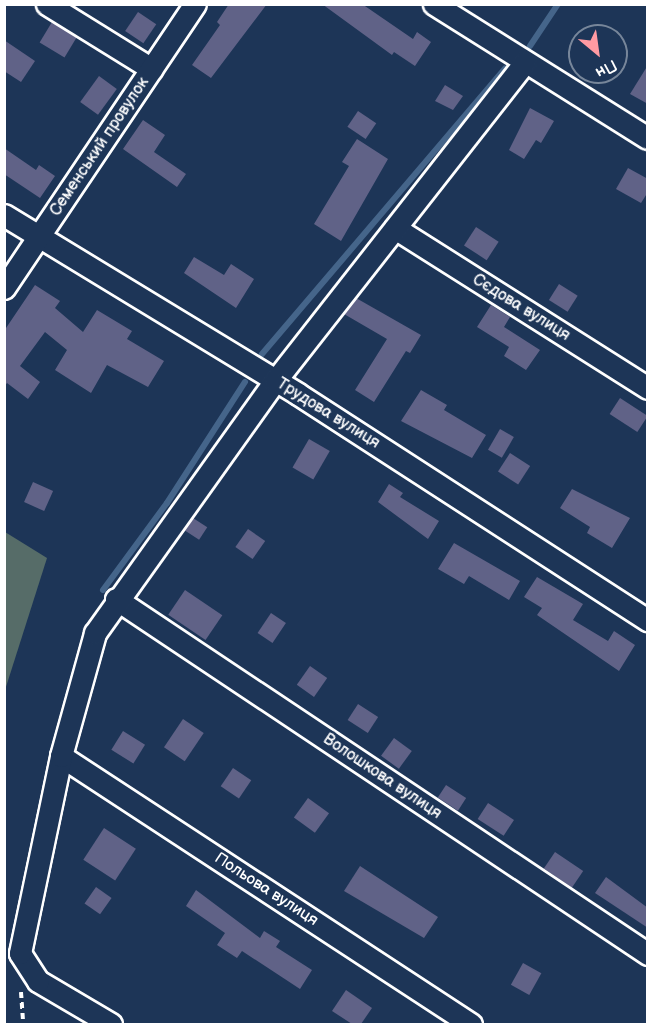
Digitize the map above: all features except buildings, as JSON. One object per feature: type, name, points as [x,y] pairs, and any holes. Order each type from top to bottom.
[{"type":"street","points":[[46,4],[152,69]]},
{"type":"street","name":"Семенський провулок","points":[[4,288],[195,4]]},
{"type":"street","points":[[434,4],[648,138]]},
{"type":"street","points":[[111,1024],[38,981],[20,953],[61,756],[95,633],[116,598],[275,381],[525,62]]},
{"type":"street","name":"Трудова вулиця","points":[[4,215],[275,381],[648,620]]},
{"type":"street","name":"Сєдова вулиця","points":[[395,228],[648,388]]},
{"type":"street","name":"Волошкова вулиця","points":[[116,598],[648,954]]},
{"type":"street","name":"Польова вулиця","points":[[61,756],[471,1024]]},
{"type":"green space","points":[[5,532],[47,558],[5,690]]},
{"type":"waterway","points":[[530,46],[558,4]]},
{"type":"waterway","points":[[262,354],[505,68]]},
{"type":"waterway","points":[[103,590],[167,503],[245,382]]}]
